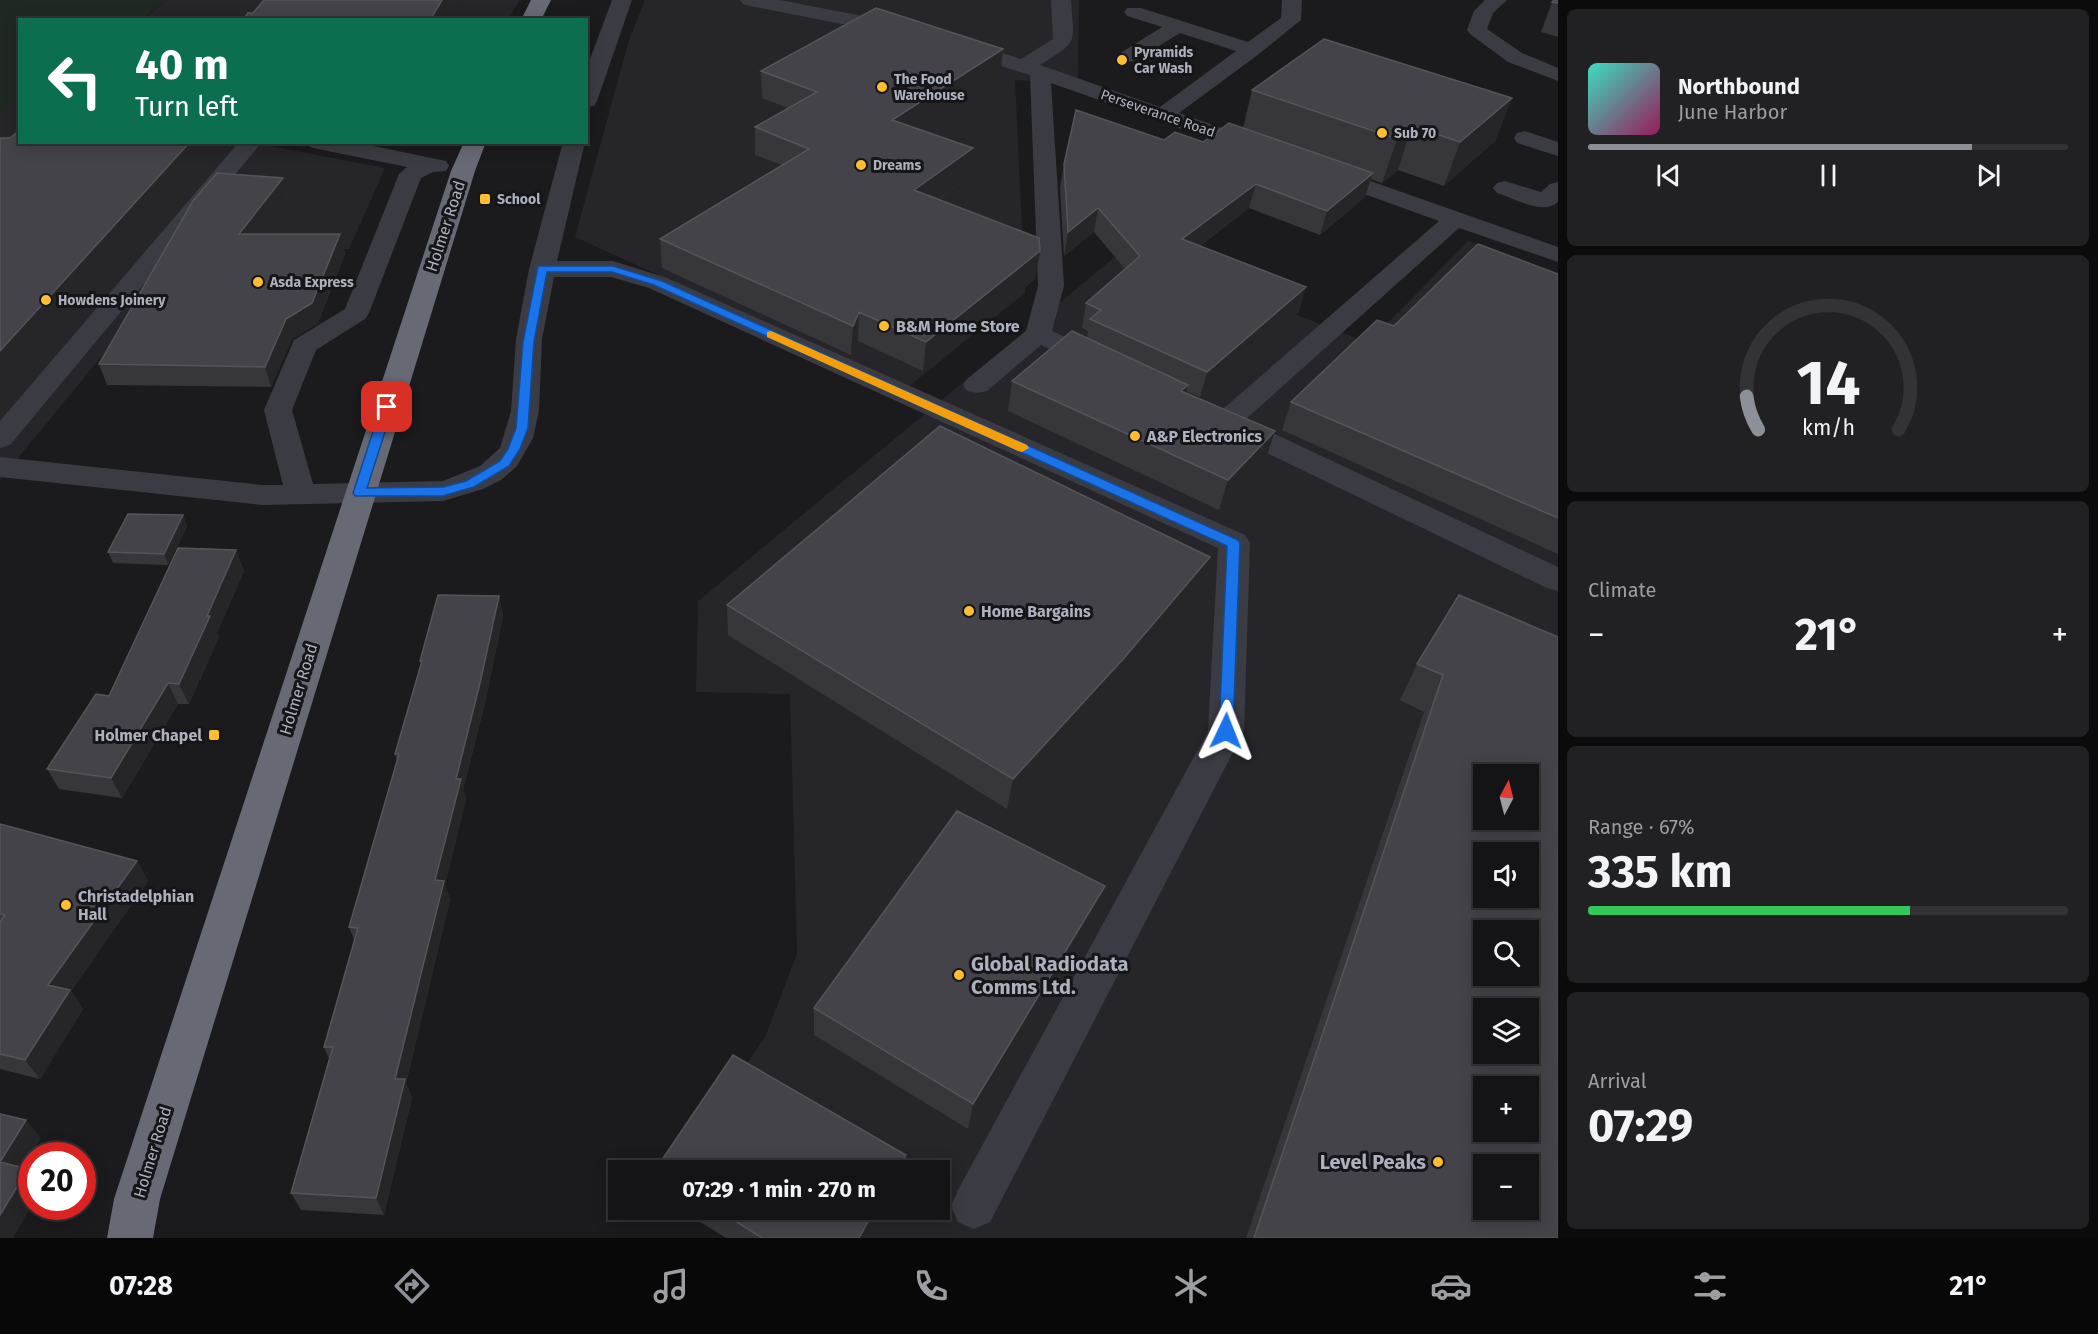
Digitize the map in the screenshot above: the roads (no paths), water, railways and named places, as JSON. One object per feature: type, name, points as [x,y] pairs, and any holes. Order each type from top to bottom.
[{"type":"highway","points":[[532,18],[541,0]]},
{"type":"highway","name":"Holmer Road","points":[[130,1238],[141,1188],[360,493],[469,157]]},
{"type":"street","points":[[588,95],[622,0]]},
{"type":"street","points":[[750,0],[848,18],[916,34]]},
{"type":"street","points":[[977,385],[1038,334],[1051,286],[1031,69],[1063,39],[1060,0]]},
{"type":"street","points":[[1163,115],[1291,20],[1292,0]]},
{"type":"street","points":[[1497,0],[1484,11],[1478,30],[1499,50],[1528,65],[1558,75]]},
{"type":"street","points":[[1134,12],[1252,50]]},
{"type":"street","points":[[1129,56],[1178,26]]},
{"type":"street","name":"Perseverance Road","points":[[939,40],[1031,69],[1276,154]]},
{"type":"street","points":[[1525,138],[1558,149]]},
{"type":"street","points":[[0,439],[249,144]]},
{"type":"street","points":[[328,144],[430,164]]},
{"type":"street","points":[[0,467],[262,495],[443,491],[470,484],[504,464],[514,449],[522,428],[529,342],[542,269],[573,144]]},
{"type":"street","points":[[301,495],[278,410],[304,346],[356,313],[411,174],[430,164],[469,157]]},
{"type":"street","points":[[1310,166],[1558,255]]},
{"type":"street","points":[[1505,188],[1545,201],[1558,189]]},
{"type":"street","points":[[1456,218],[1214,417],[1558,580]]},
{"type":"street","points":[[542,269],[613,269],[658,283],[1234,543],[1226,731],[974,1206]]},
{"type":"street","points":[[1038,334],[1121,373]]},
{"type":"place","name":"Pyramids Car Wash","points":[[1122,60]]},
{"type":"place","name":"The Food Warehouse","points":[[882,87]]},
{"type":"place","name":"Sub 70","points":[[1382,133]]},
{"type":"place","name":"Dreams","points":[[861,165]]},
{"type":"place","name":"School","points":[[485,199]]},
{"type":"place","name":"Asda Express","points":[[258,282]]},
{"type":"place","name":"Howdens Joinery","points":[[46,300]]},
{"type":"place","name":"B&M Home Store","points":[[884,326]]},
{"type":"place","name":"A&P Electronics","points":[[1135,436]]},
{"type":"place","name":"Home Bargains","points":[[969,611]]},
{"type":"place","name":"Holmer Chapel","points":[[214,735]]},
{"type":"place","name":"Christadelphian Hall","points":[[66,905]]},
{"type":"place","name":"Global Radiodata Comms Ltd.","points":[[959,975]]},
{"type":"place","name":"Level Peaks","points":[[1438,1162]]}]
